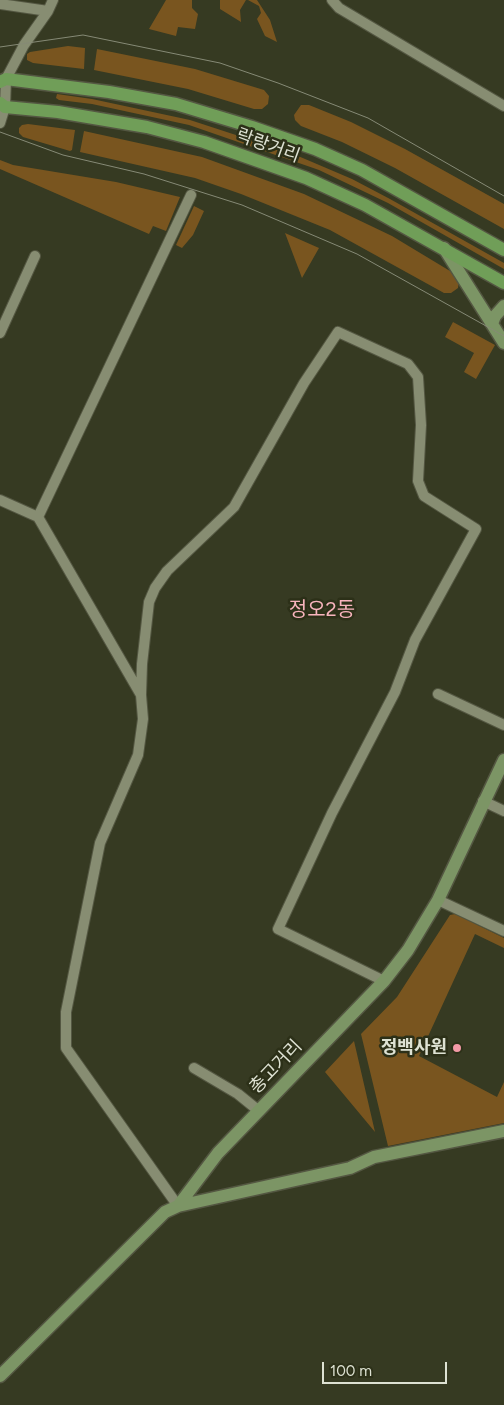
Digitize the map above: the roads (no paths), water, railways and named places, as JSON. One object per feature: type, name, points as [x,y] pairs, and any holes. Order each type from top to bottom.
[{"type":"main road","name":"락랑거리","points":[[3,80],[109,92],[176,104],[252,127],[315,149],[362,170],[504,250]]},
{"type":"main road","name":"락랑거리","points":[[2,105],[147,127],[204,142],[306,178],[364,205],[504,283]]},
{"type":"main road","points":[[444,248],[504,344]]},
{"type":"main road","points":[[492,324],[494,316],[504,306]]},
{"type":"main road","name":"총고거리","points":[[0,1376],[164,1212],[178,1206],[218,1153],[384,981],[408,950],[438,900],[483,801],[504,760]]},
{"type":"main road","points":[[178,1206],[350,1168],[374,1158],[504,1131]]},
{"type":"street","points":[[0,123],[3,80],[24,45],[48,11],[53,0]]},
{"type":"street","points":[[332,0],[339,8],[504,106]]},
{"type":"street","points":[[0,4],[48,11]]},
{"type":"street","points":[[38,517],[191,195]]},
{"type":"street","points":[[0,332],[35,256]]},
{"type":"street","points":[[178,1206],[66,1048],[66,1012],[98,852],[138,755],[143,719],[141,695],[142,664],[149,602],[155,588],[167,571],[234,507],[304,383],[338,332],[408,364],[418,377],[421,425],[418,481],[424,496],[476,529],[415,640],[391,700],[332,813],[278,929],[384,981]]},
{"type":"street","points":[[0,500],[38,517],[141,695]]},
{"type":"street","points":[[438,694],[504,725]]},
{"type":"street","points":[[483,801],[504,812]]},
{"type":"street","points":[[438,900],[504,931]]},
{"type":"street","points":[[194,1068],[238,1094],[259,1111]]},
{"type":"tram line","points":[[0,47],[83,35],[220,63],[368,118],[504,196]]},
{"type":"tram line","points":[[0,132],[63,155],[144,174],[242,205],[357,254],[504,336]]},
{"type":"place","name":"정백사원","points":[[457,1048]]},
{"type":"district","name":"정오2동","points":[[322,610]]}]
